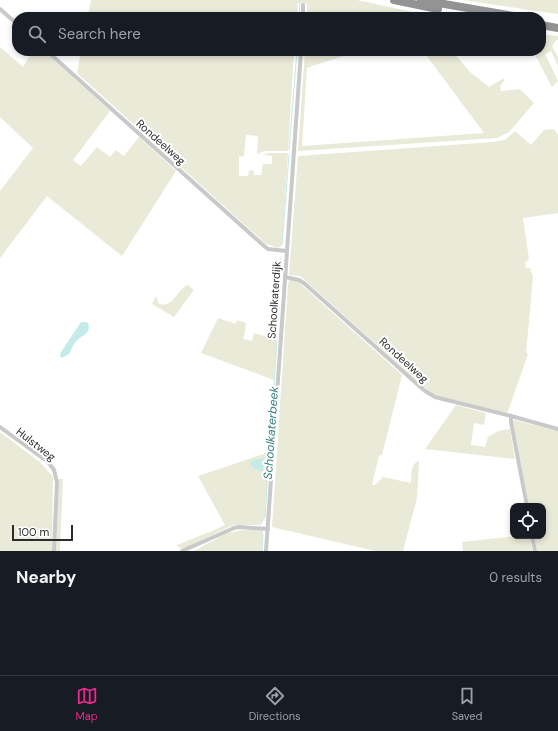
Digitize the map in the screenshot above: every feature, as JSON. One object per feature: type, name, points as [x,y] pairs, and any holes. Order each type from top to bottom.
[{"type":"highway","points":[[394,0],[458,12]]},
{"type":"highway","points":[[421,0],[491,12]]},
{"type":"highway","points":[[546,21],[558,22]]},
{"type":"highway","points":[[546,26],[558,28]]},
{"type":"street","points":[[303,5],[303,12]]},
{"type":"street","points":[[0,9],[12,20]]},
{"type":"street","name":"Rondeelweg","points":[[53,56],[263,245],[268,248],[286,251]]},
{"type":"street","name":"Schoolkaterdijk","points":[[266,551],[300,56]]},
{"type":"street","name":"Rondeelweg","points":[[285,277],[299,280],[306,284],[425,391],[435,396],[558,429]]},
{"type":"street","points":[[511,416],[526,503]]},
{"type":"street","name":"Hulstweg","points":[[0,427],[48,462],[54,470],[57,482],[54,551]]},
{"type":"street","points":[[182,551],[234,528],[268,529]]},
{"type":"street","points":[[533,539],[535,551]]},
{"type":"green space","points":[[91,0],[357,0],[413,12],[307,12],[307,4],[298,3],[297,12],[89,12]]},
{"type":"green space","points":[[463,0],[558,0],[558,14]]},
{"type":"green space","points":[[546,35],[558,36],[558,40],[556,40],[552,46],[558,57],[558,66],[551,51],[546,54]]},
{"type":"green space","points":[[0,47],[23,67],[30,56],[50,56],[110,111],[73,160],[81,166],[97,147],[110,157],[116,150],[124,156],[139,137],[176,171],[122,256],[47,196],[0,258],[0,191],[33,148],[0,117]]},
{"type":"green space","points":[[80,56],[294,56],[288,151],[264,151],[257,154],[258,136],[246,135],[244,156],[239,157],[239,176],[248,176],[249,170],[254,171],[254,175],[261,175],[263,164],[272,164],[272,156],[263,155],[269,153],[288,153],[282,245],[278,248],[266,244],[77,73]]},
{"type":"green space","points":[[305,56],[343,56],[307,68],[302,146],[484,133],[427,56],[456,56],[470,72],[489,87],[504,78],[504,81],[500,86],[501,91],[520,89],[534,103],[509,132],[497,138],[298,151]]},
{"type":"green space","points":[[536,56],[546,56],[558,81],[552,87]]},
{"type":"green space","points":[[554,129],[558,135],[558,213],[523,218],[529,259],[525,263],[526,268],[530,268],[533,277],[526,353],[528,354],[507,414],[432,394],[300,276],[289,275],[298,156],[493,142],[505,140],[515,131],[531,145],[544,130]]},
{"type":"green space","points":[[290,279],[296,280],[402,375],[382,455],[379,456],[372,485],[375,485],[383,477],[411,483],[413,467],[416,462],[419,461],[417,498],[403,551],[375,551],[272,527],[288,284]]},
{"type":"green space","points":[[188,285],[194,290],[174,317],[152,304],[156,296],[159,304],[169,303],[184,287]]},
{"type":"green space","points":[[218,318],[236,324],[237,320],[246,323],[243,339],[252,341],[254,333],[277,340],[274,380],[201,353]]},
{"type":"green space","points":[[456,405],[486,413],[484,425],[474,423],[471,445],[485,447],[488,437],[498,431],[510,429],[515,459],[425,449]]},
{"type":"green space","points":[[513,421],[558,431],[558,551],[537,551],[535,539],[546,539],[546,503],[528,503]]},
{"type":"green space","points":[[0,432],[41,463],[53,477],[52,551],[0,551]]},
{"type":"green space","points":[[269,452],[265,517],[261,524],[235,525],[184,549],[179,548],[177,545],[225,525],[198,476]]},
{"type":"green space","points":[[59,479],[63,479],[60,551],[56,551]]},
{"type":"green space","points":[[243,530],[263,531],[262,551],[194,551],[227,533]]},
{"type":"green space","points":[[510,537],[510,539],[530,539],[532,551],[463,551],[462,542]]},
{"type":"water","points":[[81,322],[88,323],[89,327],[87,332],[77,340],[69,354],[62,358],[60,356],[61,352]]},
{"type":"water","points":[[262,458],[264,459],[263,471],[254,469],[249,462]]},
{"type":"waterway","name":"Schoolkaterbeek","points":[[299,12],[300,0]]},
{"type":"waterway","name":"Schoolkaterbeek","points":[[289,150],[297,56]]},
{"type":"waterway","name":"Schoolkaterbeek","points":[[282,245],[289,155]]},
{"type":"waterway","name":"Schoolkaterbeek","points":[[278,321],[281,257]]},
{"type":"waterway","name":"Schoolkaterbeek","points":[[260,525],[265,517],[277,340]]},
{"type":"waterway","name":"Schoolkaterbeek","points":[[261,531],[263,535],[262,551]]}]
